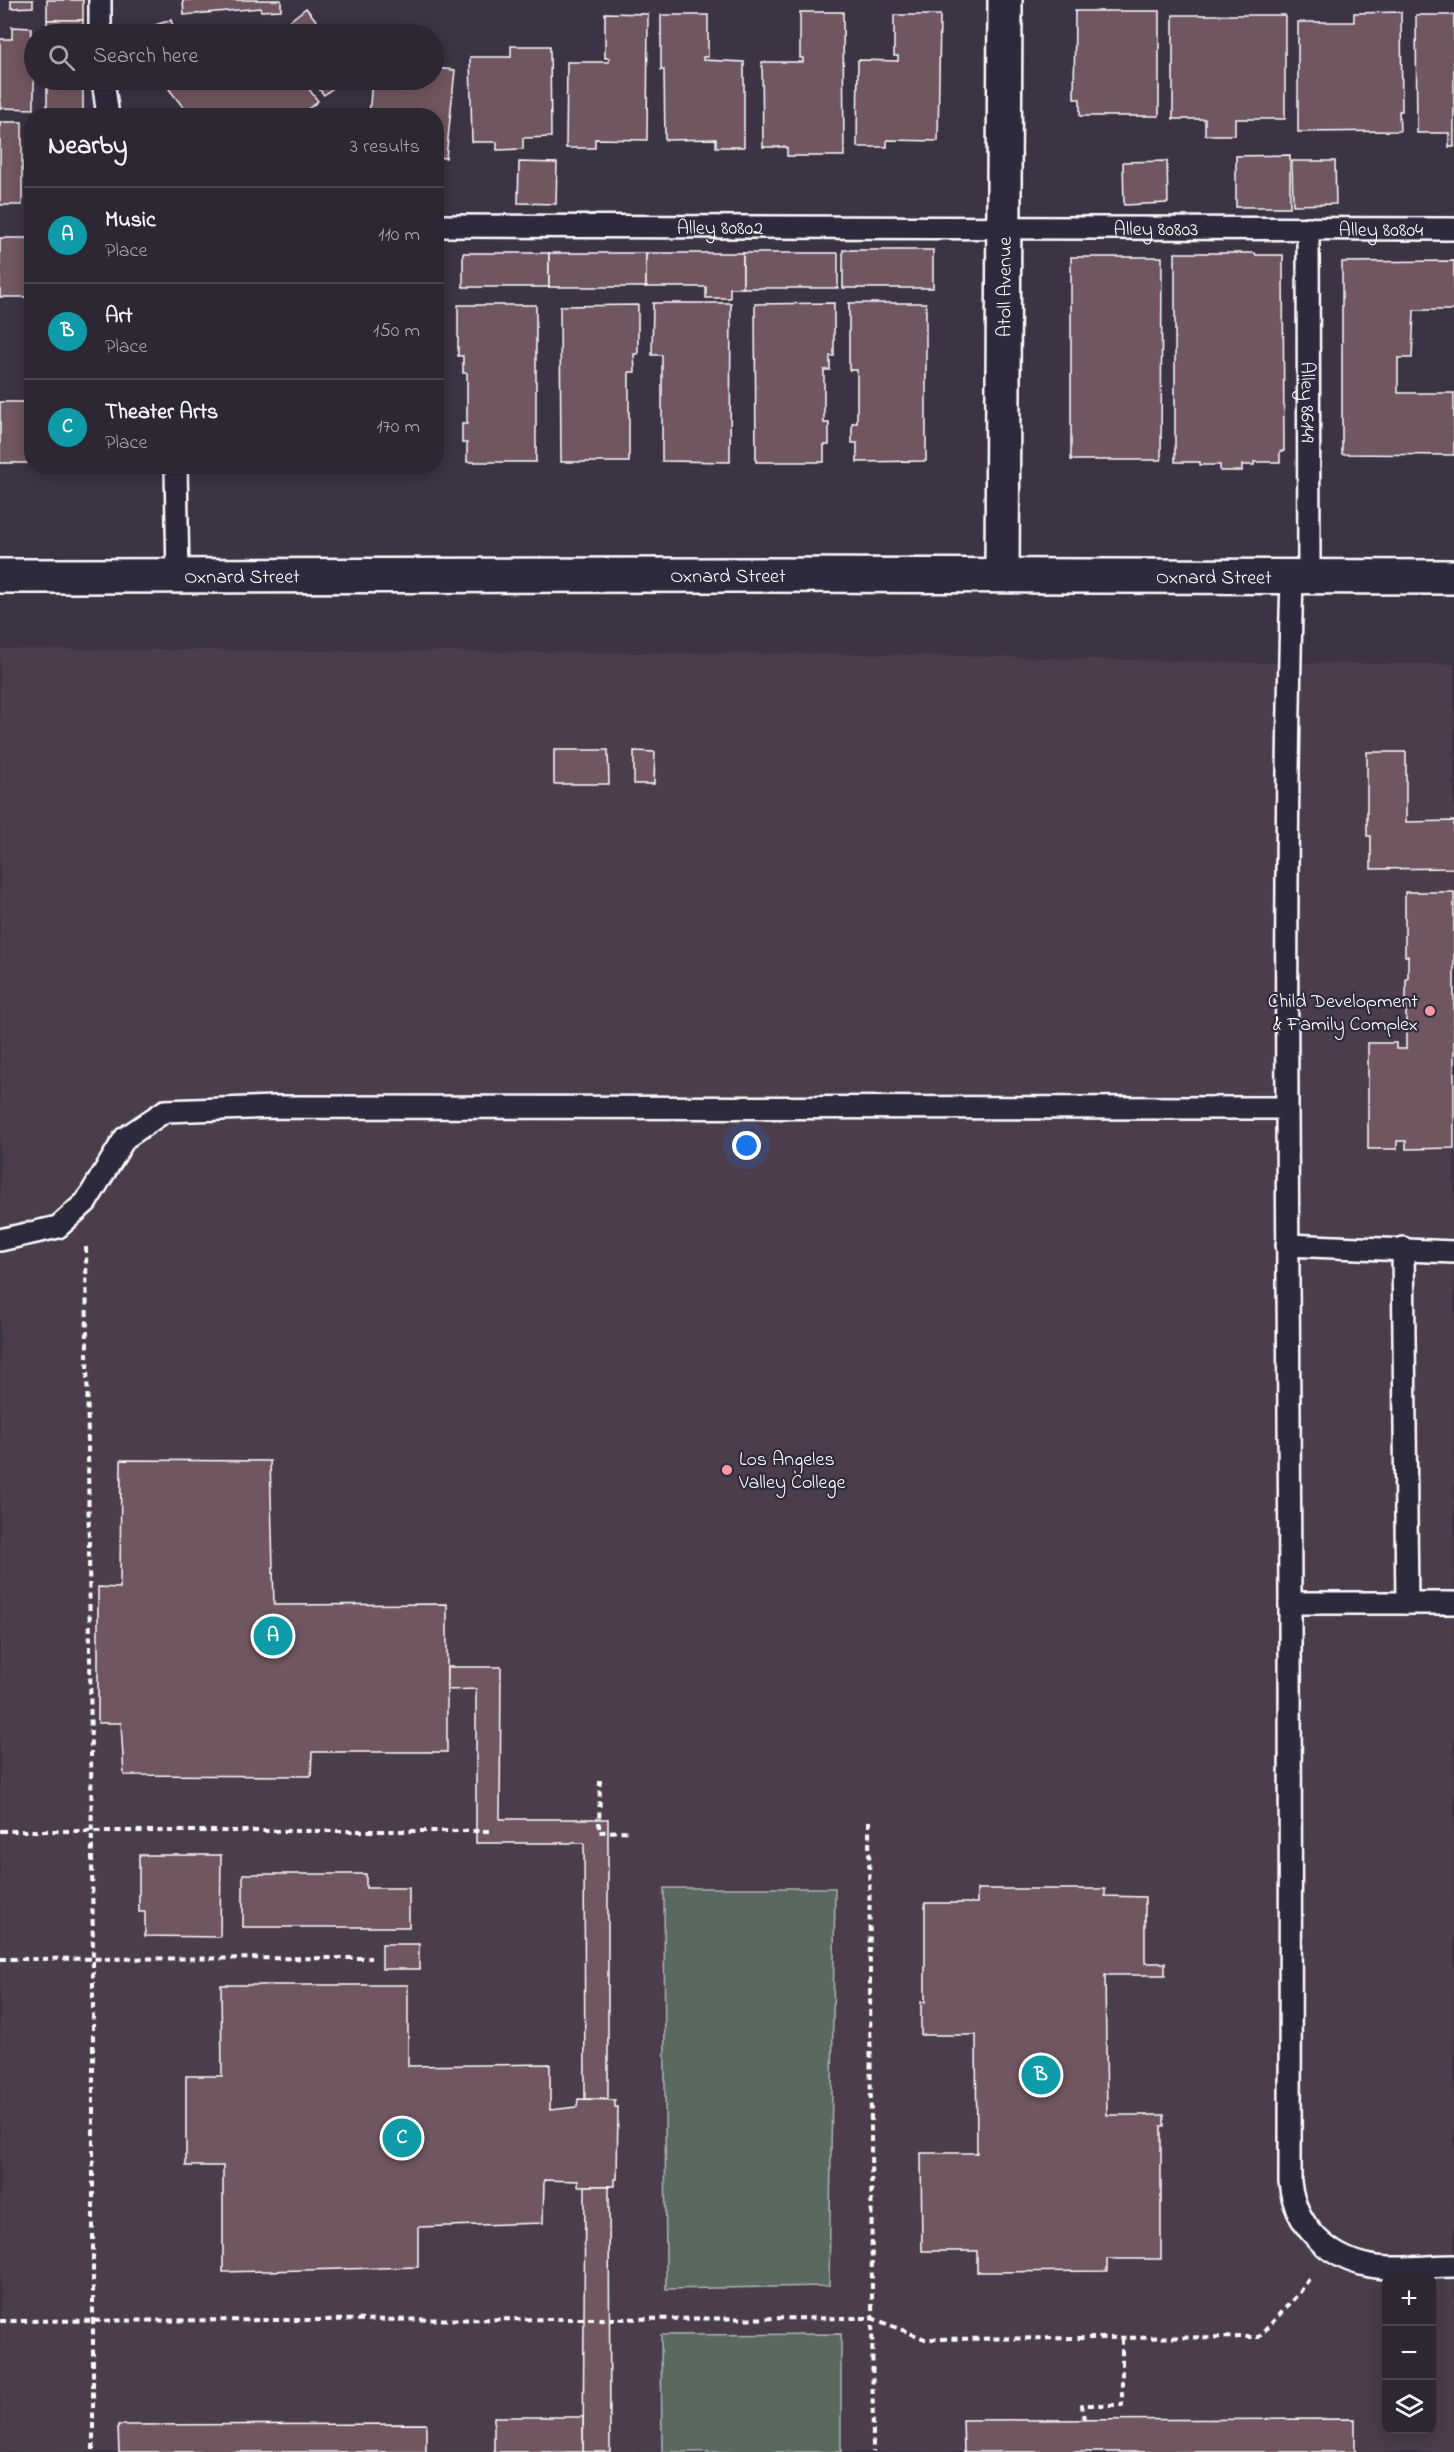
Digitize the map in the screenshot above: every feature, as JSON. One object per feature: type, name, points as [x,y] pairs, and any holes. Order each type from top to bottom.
[{"type":"main road","name":"Atoll Avenue","points":[[1002,575],[1005,0]]},
{"type":"main road","name":"Oxnard Street","points":[[0,576],[1454,577]]},
{"type":"lane","points":[[100,0],[100,24]]},
{"type":"lane","points":[[104,90],[107,108]]},
{"type":"lane","name":"Alley 80802","points":[[444,226],[1004,227]]},
{"type":"lane","name":"Alley 80803","points":[[1004,227],[1308,228]]},
{"type":"lane","name":"Alley 80804","points":[[1308,228],[1454,228]]},
{"type":"lane","name":"Alley 86149","points":[[1308,228],[1300,577],[1288,746],[1290,2182],[1296,2209],[1312,2235],[1329,2251]]},
{"type":"lane","points":[[176,474],[178,577]]},
{"type":"lane","points":[[0,1240],[58,1227],[86,1202],[125,1138],[165,1111],[274,1107],[1287,1108]]},
{"type":"lane","points":[[1287,1245],[1403,1248],[1454,1252]]},
{"type":"lane","points":[[1403,1248],[1407,1603]]},
{"type":"lane","points":[[1290,1603],[1454,1603]]},
{"type":"lane","points":[[1329,2251],[1352,2262],[1372,2267],[1454,2266]]},
{"type":"path","points":[[86,1202],[93,1959],[93,2452]]},
{"type":"path","points":[[600,1780],[599,1832],[631,1831]]},
{"type":"path","points":[[870,1821],[873,2452]]},
{"type":"path","points":[[0,1831],[490,1831]]},
{"type":"path","points":[[0,1959],[371,1958]]},
{"type":"path","points":[[0,2321],[872,2318],[925,2339],[1258,2337],[1300,2292],[1329,2251]]},
{"type":"path","points":[[1084,2420],[1083,2405],[1122,2405],[1122,2337]]},
{"type":"shaded area","name":"Los Angeles Valley College","points":[[0,649],[877,654],[1259,663],[1454,664],[1454,2452],[0,2452]]},
{"type":"green space","points":[[664,1888],[835,1888],[829,2286],[666,2289]]},
{"type":"green space","points":[[841,2334],[841,2452],[662,2452],[661,2335]]},
{"type":"building","points":[[11,0],[33,0],[33,7],[11,8]]},
{"type":"building","points":[[47,0],[83,0],[83,20],[47,20]]},
{"type":"building","points":[[183,0],[281,0],[281,10],[261,11],[260,8],[184,15]]},
{"type":"building","points":[[306,8],[319,24],[286,24]]},
{"type":"building","points":[[1075,11],[1159,11],[1159,116],[1080,116],[1080,99],[1074,99]]},
{"type":"building","points":[[800,12],[843,12],[844,156],[787,156],[787,147],[763,147],[762,62],[803,62],[803,58],[800,58]]},
{"type":"building","points":[[1401,12],[1402,111],[1399,111],[1400,131],[1298,132],[1298,22],[1354,22],[1354,13]]},
{"type":"building","points":[[605,13],[648,14],[647,140],[595,139],[595,148],[566,148],[567,62],[609,62],[609,58],[605,58]]},
{"type":"building","points":[[661,15],[708,15],[708,57],[703,57],[703,60],[744,62],[744,147],[716,147],[716,139],[665,140]]},
{"type":"building","points":[[894,15],[940,15],[938,141],[887,140],[887,147],[857,147],[858,60],[898,61],[898,56],[894,56]]},
{"type":"building","points":[[1173,15],[1285,15],[1285,119],[1235,119],[1235,135],[1205,135],[1205,119],[1173,119]]},
{"type":"building","points":[[1416,15],[1454,15],[1454,147],[1449,147],[1449,133],[1417,133]]},
{"type":"building","points":[[47,20],[83,20],[83,24],[47,24]]},
{"type":"building","points":[[171,20],[172,24],[159,24]]},
{"type":"building","points":[[12,27],[24,28],[24,90],[34,90],[34,108],[0,108],[0,39],[12,39]]},
{"type":"building","points":[[511,46],[550,46],[551,137],[523,138],[523,149],[497,150],[497,142],[472,142],[470,57],[511,57]]},
{"type":"building","points":[[444,69],[455,70],[446,158],[444,158],[444,108],[370,108],[371,90],[444,90]]},
{"type":"building","points":[[47,90],[83,90],[83,108],[47,108]]},
{"type":"building","points":[[170,90],[310,90],[318,101],[309,108],[184,108]]},
{"type":"building","points":[[320,90],[330,90],[324,95]]},
{"type":"building","points":[[0,122],[22,122],[22,205],[0,205]]},
{"type":"building","points":[[1290,155],[1290,207],[1236,207],[1236,156]]},
{"type":"building","points":[[1167,161],[1168,203],[1124,205],[1123,162]]},
{"type":"building","points":[[1292,161],[1335,161],[1336,204],[1293,205]]},
{"type":"building","points":[[519,162],[557,163],[556,204],[518,203]]},
{"type":"building","points":[[0,238],[24,238],[24,297],[0,297]]},
{"type":"building","points":[[843,250],[933,250],[933,288],[843,288]]},
{"type":"building","points":[[463,253],[549,253],[549,287],[463,287]]},
{"type":"building","points":[[549,253],[646,253],[646,287],[549,287]]},
{"type":"building","points":[[646,253],[743,253],[743,288],[730,288],[730,298],[706,298],[706,287],[646,287]]},
{"type":"building","points":[[743,253],[838,253],[838,288],[743,288]]},
{"type":"building","points":[[1175,253],[1283,255],[1284,451],[1280,451],[1280,462],[1254,462],[1254,465],[1242,465],[1242,471],[1220,471],[1220,465],[1175,462]]},
{"type":"building","points":[[1071,257],[1162,257],[1161,460],[1071,460]]},
{"type":"building","points":[[1454,261],[1454,310],[1414,310],[1412,358],[1398,358],[1398,393],[1454,393],[1454,455],[1342,454],[1342,262]]},
{"type":"building","points":[[653,303],[731,303],[730,462],[662,461],[662,355],[652,355]]},
{"type":"building","points":[[834,303],[834,356],[830,356],[830,370],[824,370],[824,423],[829,423],[829,445],[824,445],[824,462],[756,462],[755,304]]},
{"type":"building","points":[[849,303],[926,303],[926,461],[857,462],[857,443],[852,443],[852,423],[857,423],[857,370],[849,370]]},
{"type":"building","points":[[458,305],[536,305],[536,462],[467,462],[467,443],[462,443],[462,424],[467,424],[467,373],[463,373],[463,356],[458,356]]},
{"type":"building","points":[[638,305],[638,354],[634,354],[635,372],[629,372],[629,462],[561,462],[560,306]]},
{"type":"building","points":[[0,402],[24,402],[24,463],[0,463]]},
{"type":"building","points":[[554,750],[608,750],[609,784],[554,784]]},
{"type":"building","points":[[634,751],[655,752],[654,784],[634,784]]},
{"type":"building","points":[[1367,752],[1406,752],[1406,822],[1454,821],[1454,868],[1371,869],[1371,836],[1367,836]]},
{"type":"building","name":"Child Development & Family Complex","points":[[1405,892],[1454,892],[1454,1148],[1406,1149],[1406,1141],[1397,1141],[1397,1149],[1368,1149],[1368,1043],[1396,1043],[1396,1049],[1406,1049],[1408,956],[1405,956]]},
{"type":"building","points":[[121,1460],[270,1461],[274,1605],[447,1604],[447,1752],[312,1752],[311,1776],[124,1775],[121,1723],[98,1723],[98,1587],[120,1588]]},
{"type":"building","points":[[447,1667],[501,1667],[500,1819],[608,1819],[608,2099],[585,2099],[584,1843],[476,1843],[476,1689],[447,1690]]},
{"type":"building","points":[[139,1855],[221,1855],[220,1937],[145,1936],[145,1912],[139,1912]]},
{"type":"building","points":[[243,1874],[366,1874],[366,1888],[409,1888],[409,1927],[243,1927]]},
{"type":"building","points":[[977,1889],[1105,1889],[1105,1896],[1145,1897],[1145,1963],[1165,1963],[1165,1975],[1105,1975],[1107,2115],[1164,2115],[1164,2126],[1161,2126],[1161,2259],[1107,2259],[1107,2271],[977,2272],[977,2251],[922,2251],[921,2153],[977,2153],[976,2035],[921,2035],[921,2002],[925,2002],[925,1903],[977,1903]]},
{"type":"building","points":[[382,1944],[419,1944],[419,1969],[382,1969]]},
{"type":"building","points":[[221,1985],[408,1985],[408,2066],[550,2064],[550,2110],[577,2107],[578,2099],[615,2100],[615,2107],[618,2107],[615,2186],[578,2186],[578,2181],[544,2180],[543,2223],[418,2227],[418,2267],[223,2272],[223,2166],[186,2166],[186,2076],[222,2076]]},
{"type":"building","points":[[585,2186],[609,2186],[610,2452],[583,2452]]},
{"type":"building","points":[[494,2417],[583,2417],[583,2452],[494,2452]]},
{"type":"building","points":[[1355,2419],[1355,2452],[964,2452],[963,2420]]},
{"type":"building","points":[[426,2424],[426,2452],[119,2452],[118,2425]]},
{"type":"place","name":"Child Development & Family Complex","points":[[1430,1011]]},
{"type":"place","name":"Los Angeles Valley College","points":[[727,1470]]},
{"type":"place","name":"Music","points":[[273,1636]]},
{"type":"place","name":"Art","points":[[1041,2075]]},
{"type":"place","name":"Theater Arts","points":[[402,2138]]}]
